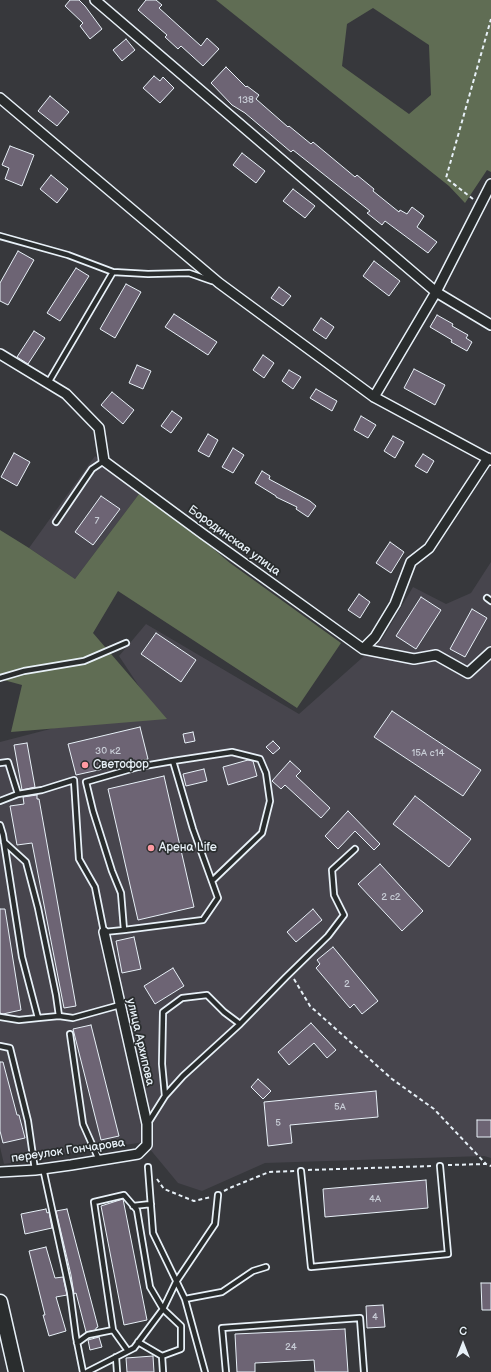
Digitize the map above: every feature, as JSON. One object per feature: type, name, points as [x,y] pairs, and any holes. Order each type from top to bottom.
[{"type":"main road","points":[[0,1302],[16,1372]]},
{"type":"street","points":[[95,0],[436,292],[491,325]]},
{"type":"street","points":[[0,98],[219,283],[374,397],[490,459],[429,548],[411,562],[395,604],[375,637],[363,649]]},
{"type":"street","points":[[374,397],[436,292],[491,184]]},
{"type":"street","points":[[0,354],[66,394],[98,428],[104,461]]},
{"type":"street","name":"Бородинская улица","points":[[104,461],[363,649],[414,659],[436,655],[468,673],[491,652]]},
{"type":"street","name":"улица Архипова","points":[[104,932],[147,1124],[147,1145],[138,1154]]},
{"type":"street","name":"переулок Гончарова","points":[[0,1172],[39,1169],[138,1154]]},
{"type":"lane","points":[[0,236],[68,255],[113,272],[148,274],[189,272],[219,283]]},
{"type":"lane","points":[[48,383],[113,272]]},
{"type":"lane","points":[[56,522],[92,469],[104,461]]},
{"type":"lane","points":[[0,678],[24,671],[84,661],[126,643]]},
{"type":"lane","points":[[124,930],[121,893],[112,872],[93,811],[86,782],[138,767],[232,752],[260,758],[266,773],[270,801],[262,833],[212,881]]},
{"type":"lane","points":[[0,801],[18,794],[42,790],[74,780],[79,859],[95,887],[104,932],[203,920],[218,898],[193,829],[173,761]]},
{"type":"lane","points":[[0,763],[8,762],[18,794]]},
{"type":"lane","points":[[0,825],[22,957],[38,1018]]},
{"type":"lane","points":[[4,842],[26,862],[38,908],[60,1016]]},
{"type":"lane","points":[[147,1124],[164,1096],[183,1076],[240,1024],[328,936],[344,915],[334,895],[332,870],[354,849]]},
{"type":"lane","points":[[164,1096],[162,1064],[163,1012],[182,998],[206,995],[224,1012],[240,1024]]},
{"type":"lane","points":[[0,1017],[19,1020],[60,1016],[73,1018],[120,1005]]},
{"type":"lane","points":[[70,1034],[83,1124],[99,1160]]},
{"type":"lane","points":[[0,1046],[10,1048],[70,1292],[77,1343],[83,1372]]},
{"type":"lane","points":[[302,1170],[311,1267],[448,1254],[440,1166]]},
{"type":"lane","points":[[148,1167],[153,1233],[185,1299],[205,1372]]},
{"type":"lane","points":[[128,1351],[113,1330],[94,1202],[124,1195],[136,1210],[150,1287],[163,1309],[181,1326],[181,1349],[162,1356]]},
{"type":"lane","points":[[87,1372],[134,1348],[163,1309],[176,1282],[216,1224],[218,1195]]},
{"type":"lane","points":[[134,1206],[150,1204]]},
{"type":"lane","points":[[185,1299],[222,1292],[253,1270],[266,1267]]},
{"type":"lane","points":[[226,1372],[222,1328],[360,1318],[364,1372]]},
{"type":"lane","points":[[77,1343],[88,1335],[113,1330]]},
{"type":"lane","points":[[138,1342],[162,1356]]},
{"type":"lane","points":[[162,1356],[163,1372]]},
{"type":"lane","points":[[116,1357],[117,1372]]},
{"type":"path","points":[[480,204],[446,178],[491,19]]},
{"type":"path","points":[[290,974],[310,1006],[392,1079],[434,1109],[486,1164]]},
{"type":"shaded area","points":[[95,456],[139,494],[75,579],[29,548]]},
{"type":"shaded area","points":[[491,562],[491,1158],[484,1156],[265,1163],[202,1191],[178,1183],[144,1142],[4,1164],[0,1147],[0,742],[54,728],[156,712],[119,656],[146,624],[299,714],[381,641],[413,587],[446,604],[471,593]]},
{"type":"green space","points":[[216,0],[491,0],[491,172],[487,170],[465,203],[449,186]],"holes":[[[373,8],[429,45],[431,95],[409,114],[342,66],[347,24]]]},
{"type":"green space","points":[[139,494],[191,530],[230,563],[341,643],[297,708],[118,591],[93,633],[167,719],[11,732],[22,685],[0,679],[0,530],[75,579]]},
{"type":"building","points":[[70,0],[79,0],[102,29],[90,39],[80,26],[83,23],[65,6]]},
{"type":"building","points":[[146,0],[156,0],[162,5],[159,8],[201,46],[207,38],[219,49],[203,66],[181,46],[178,49],[165,37],[167,35],[138,10]]},
{"type":"building","points":[[126,39],[135,50],[122,61],[113,50]]},
{"type":"building","points":[[226,67],[246,87],[247,86],[259,95],[256,99],[288,127],[289,126],[311,144],[313,142],[355,177],[357,175],[374,189],[373,191],[399,212],[400,210],[407,214],[412,207],[424,216],[417,227],[437,242],[428,253],[385,221],[382,225],[367,213],[370,211],[293,150],[291,152],[245,113],[232,105],[211,83]]},
{"type":"building","points":[[154,76],[160,81],[163,77],[174,88],[160,103],[143,88]]},
{"type":"building","points":[[50,96],[69,112],[57,126],[38,111]]},
{"type":"building","points":[[10,146],[34,155],[22,186],[5,179],[9,168],[2,165]]},
{"type":"building","points":[[242,153],[265,171],[256,183],[233,165]]},
{"type":"building","points":[[51,175],[68,189],[57,203],[40,189]]},
{"type":"building","points":[[293,189],[315,206],[305,218],[283,201]]},
{"type":"building","points":[[18,251],[34,260],[8,305],[0,301],[0,283]]},
{"type":"building","points":[[374,261],[400,281],[389,296],[363,276]]},
{"type":"building","points":[[76,268],[89,276],[60,321],[47,313]]},
{"type":"building","points":[[126,284],[141,292],[115,338],[100,329]]},
{"type":"building","points":[[279,287],[291,296],[283,306],[271,298]]},
{"type":"building","points":[[174,314],[217,342],[208,355],[165,327]]},
{"type":"building","points":[[437,315],[468,335],[466,338],[472,342],[467,351],[430,327]]},
{"type":"building","points":[[321,318],[334,327],[326,339],[313,330]]},
{"type":"building","points":[[34,331],[45,338],[28,364],[17,357]]},
{"type":"building","points":[[263,355],[274,363],[264,378],[253,370]]},
{"type":"building","points":[[137,365],[151,371],[143,389],[129,383]]},
{"type":"building","points":[[414,369],[445,385],[435,405],[404,388]]},
{"type":"building","points":[[289,370],[301,377],[293,389],[282,381]]},
{"type":"building","points":[[316,389],[337,401],[332,411],[310,398]]},
{"type":"building","points":[[112,392],[134,410],[123,424],[101,405]]},
{"type":"building","points":[[172,411],[182,418],[171,433],[161,426]]},
{"type":"building","points":[[361,416],[376,425],[368,438],[354,430]]},
{"type":"building","points":[[208,434],[218,440],[209,457],[198,451]]},
{"type":"building","points":[[393,436],[404,442],[395,458],[384,451]]},
{"type":"building","points":[[233,448],[244,455],[233,473],[222,467]]},
{"type":"building","points":[[14,453],[30,462],[17,486],[1,477]]},
{"type":"building","points":[[423,454],[434,461],[427,473],[415,466]]},
{"type":"building","points":[[262,471],[270,476],[269,479],[310,501],[316,506],[308,517],[296,509],[297,507],[276,497],[255,483]]},
{"type":"building","points":[[101,496],[120,509],[93,545],[75,532]]},
{"type":"building","points":[[390,542],[404,552],[391,573],[376,563]]},
{"type":"building","points":[[359,594],[370,602],[360,618],[348,610]]},
{"type":"building","points":[[421,597],[441,610],[416,649],[396,636]]},
{"type":"building","points":[[472,609],[487,618],[465,657],[450,649]]},
{"type":"building","points":[[156,633],[196,660],[181,682],[141,654]]},
{"type":"building","points":[[392,711],[481,770],[463,796],[374,737]]},
{"type":"building","points":[[140,727],[148,759],[76,775],[68,744]]},
{"type":"building","points":[[193,732],[195,741],[185,743],[183,734]]},
{"type":"building","points":[[273,741],[280,748],[273,754],[266,747]]},
{"type":"building","points":[[27,743],[35,787],[22,790],[14,745]]},
{"type":"building","points":[[248,760],[253,761],[257,776],[228,785],[223,767]]},
{"type":"building","points":[[290,761],[301,771],[296,776],[330,808],[321,818],[285,785],[281,789],[272,781]]},
{"type":"building","points":[[204,769],[207,781],[186,786],[183,774]]},
{"type":"building","name":"Арена Life","points":[[164,776],[194,907],[138,920],[108,789]]},
{"type":"building","points":[[37,795],[37,799],[39,799],[76,1006],[64,1008],[32,843],[17,845],[10,806],[24,804],[23,797]]},
{"type":"building","points":[[415,796],[471,839],[449,867],[393,824]]},
{"type":"building","points":[[348,811],[380,844],[374,850],[355,831],[338,849],[325,836]]},
{"type":"building","points":[[380,864],[423,911],[402,931],[358,884]]},
{"type":"building","points":[[0,909],[5,909],[21,1010],[3,1014],[0,1013]]},
{"type":"building","points":[[313,909],[322,920],[296,942],[287,932]]},
{"type":"building","points":[[134,937],[141,969],[122,973],[116,941]]},
{"type":"building","points":[[333,947],[378,1001],[362,1014],[354,1004],[350,1008],[316,968],[320,964],[317,960]]},
{"type":"building","points":[[173,968],[184,986],[155,1004],[144,986]]},
{"type":"building","points":[[311,1023],[336,1050],[327,1058],[314,1043],[289,1065],[278,1052]]},
{"type":"building","points":[[91,1025],[119,1136],[101,1140],[73,1029]]},
{"type":"building","points":[[0,1062],[3,1062],[17,1115],[19,1115],[25,1138],[3,1143],[0,1131]]},
{"type":"building","points":[[258,1079],[271,1091],[263,1099],[251,1087]]},
{"type":"building","points":[[376,1091],[378,1117],[290,1125],[292,1143],[268,1146],[264,1102]]},
{"type":"building","points":[[477,1120],[491,1120],[491,1137],[477,1137]]},
{"type":"building","points":[[426,1180],[428,1208],[325,1217],[323,1189]]},
{"type":"building","points":[[123,1199],[147,1320],[124,1325],[101,1206]]},
{"type":"building","points":[[46,1209],[47,1213],[49,1212],[52,1228],[25,1234],[21,1214]]},
{"type":"building","points":[[67,1209],[98,1327],[96,1330],[86,1332],[76,1293],[74,1294],[56,1211]]},
{"type":"building","points":[[46,1247],[55,1278],[63,1277],[67,1295],[56,1297],[66,1331],[49,1336],[29,1251]]},
{"type":"building","points":[[481,1283],[491,1283],[491,1310],[482,1310]]},
{"type":"building","points":[[383,1305],[385,1327],[367,1328],[366,1306]]},
{"type":"building","points":[[345,1329],[348,1372],[315,1372],[314,1360],[255,1363],[255,1372],[237,1372],[235,1334]]},
{"type":"building","points":[[99,1337],[102,1347],[90,1350],[88,1340]]},
{"type":"building","points":[[153,1356],[154,1372],[127,1372],[126,1358]]},
{"type":"place","name":"Светофор","points":[[85,765]]},
{"type":"place","name":"Арена Life","points":[[151,848]]}]
